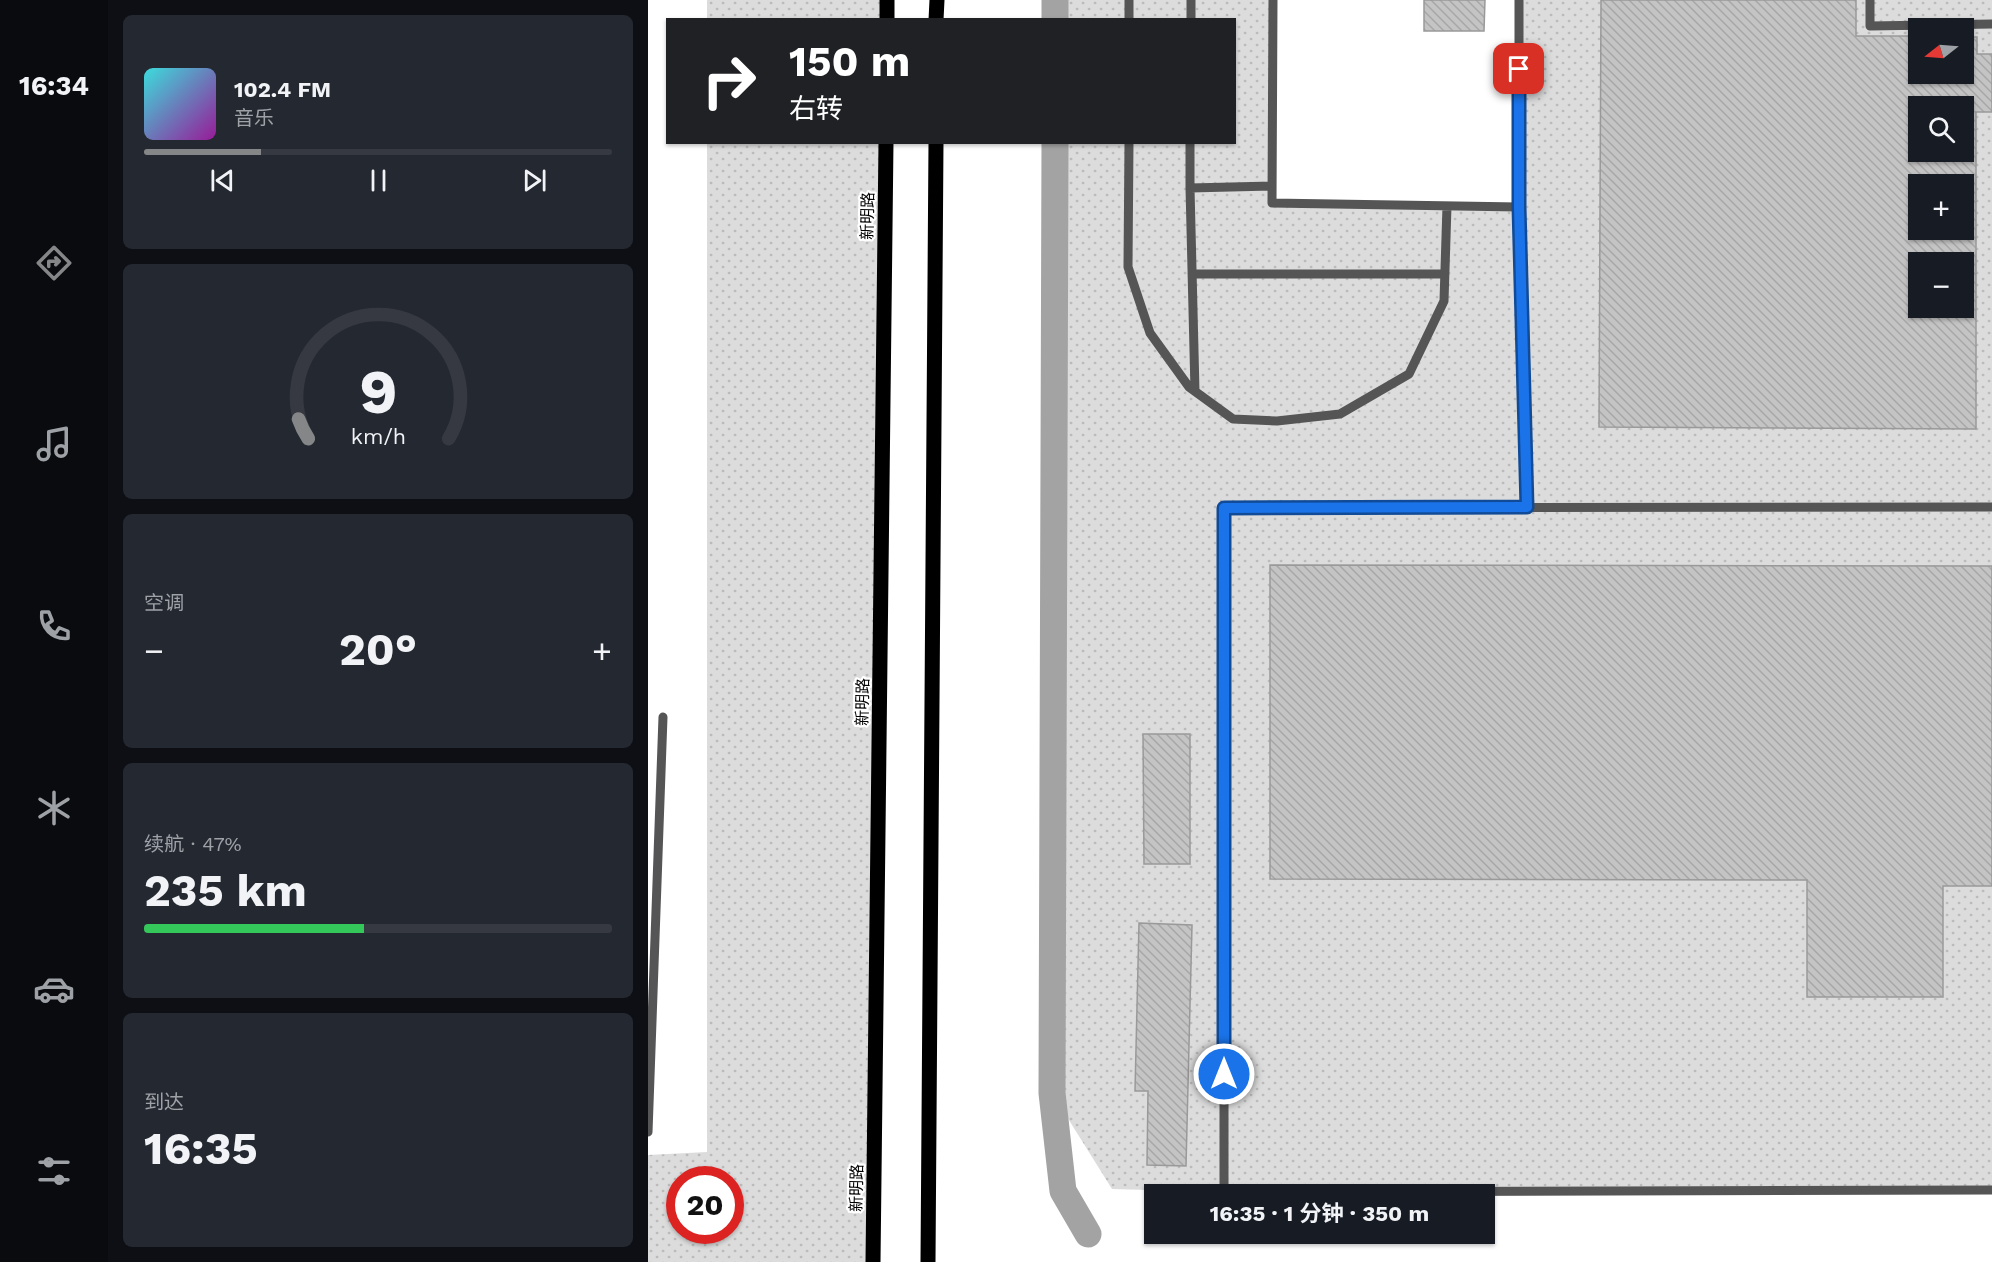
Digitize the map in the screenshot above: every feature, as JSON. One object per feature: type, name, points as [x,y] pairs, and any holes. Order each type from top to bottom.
[{"type":"main road","points":[[887,0],[887,18]]},
{"type":"main road","points":[[936,18],[937,0]]},
{"type":"main road","name":"新明路","points":[[873,1262],[886,144]]},
{"type":"main road","points":[[928,1262],[936,144]]},
{"type":"lane","points":[[1129,0],[1129,18]]},
{"type":"lane","points":[[1191,0],[1191,18]]},
{"type":"lane","points":[[1273,0],[1272,203],[1519,207]]},
{"type":"lane","points":[[1519,0],[1519,207],[1527,507]]},
{"type":"lane","points":[[1870,0],[1870,26],[1992,24]]},
{"type":"lane","points":[[1129,144],[1128,267],[1150,333],[1189,387],[1233,419],[1277,421],[1340,414],[1409,374],[1444,301],[1447,206]]},
{"type":"lane","points":[[1190,144],[1195,392]]},
{"type":"lane","points":[[1190,188],[1272,186]]},
{"type":"lane","points":[[1192,274],[1445,274]]},
{"type":"lane","points":[[1992,507],[1224,508],[1224,1192],[1992,1190]]},
{"type":"lane","points":[[648,1132],[650,1132],[653,883],[663,717]]},
{"type":"shaded area","points":[[707,0],[884,0],[884,18],[707,18]]},
{"type":"shaded area","points":[[1055,0],[1273,0],[1272,203],[1518,207],[1519,0],[1992,0],[1992,1190],[1495,1191],[1495,1184],[1144,1184],[1144,1190],[1112,1189],[1052,1093],[1055,144],[1236,144],[1236,18],[1055,18]]},
{"type":"shaded area","points":[[707,144],[883,144],[873,1262],[648,1262],[648,1155],[707,1152]]},
{"type":"building","points":[[1424,0],[1485,0],[1484,31],[1424,31]]},
{"type":"building","points":[[1601,0],[1856,0],[1856,36],[1908,36],[1908,84],[1974,84],[1974,37],[1977,37],[1977,54],[1992,54],[1992,112],[1976,112],[1976,429],[1599,427]]},
{"type":"building","points":[[1270,565],[1992,566],[1992,886],[1943,886],[1943,997],[1807,997],[1807,880],[1270,879]]},
{"type":"building","points":[[1143,734],[1190,734],[1190,864],[1144,864]]},
{"type":"building","points":[[1139,923],[1192,925],[1186,1166],[1147,1165],[1148,1091],[1135,1091]]},
{"type":"waterway","points":[[1055,0],[1055,18]]},
{"type":"waterway","points":[[1055,144],[1052,1093],[1063,1191],[1088,1234]]},
{"type":"route","points":[[1224,1074],[1224,508],[1527,507],[1519,207],[1519,69]]}]
